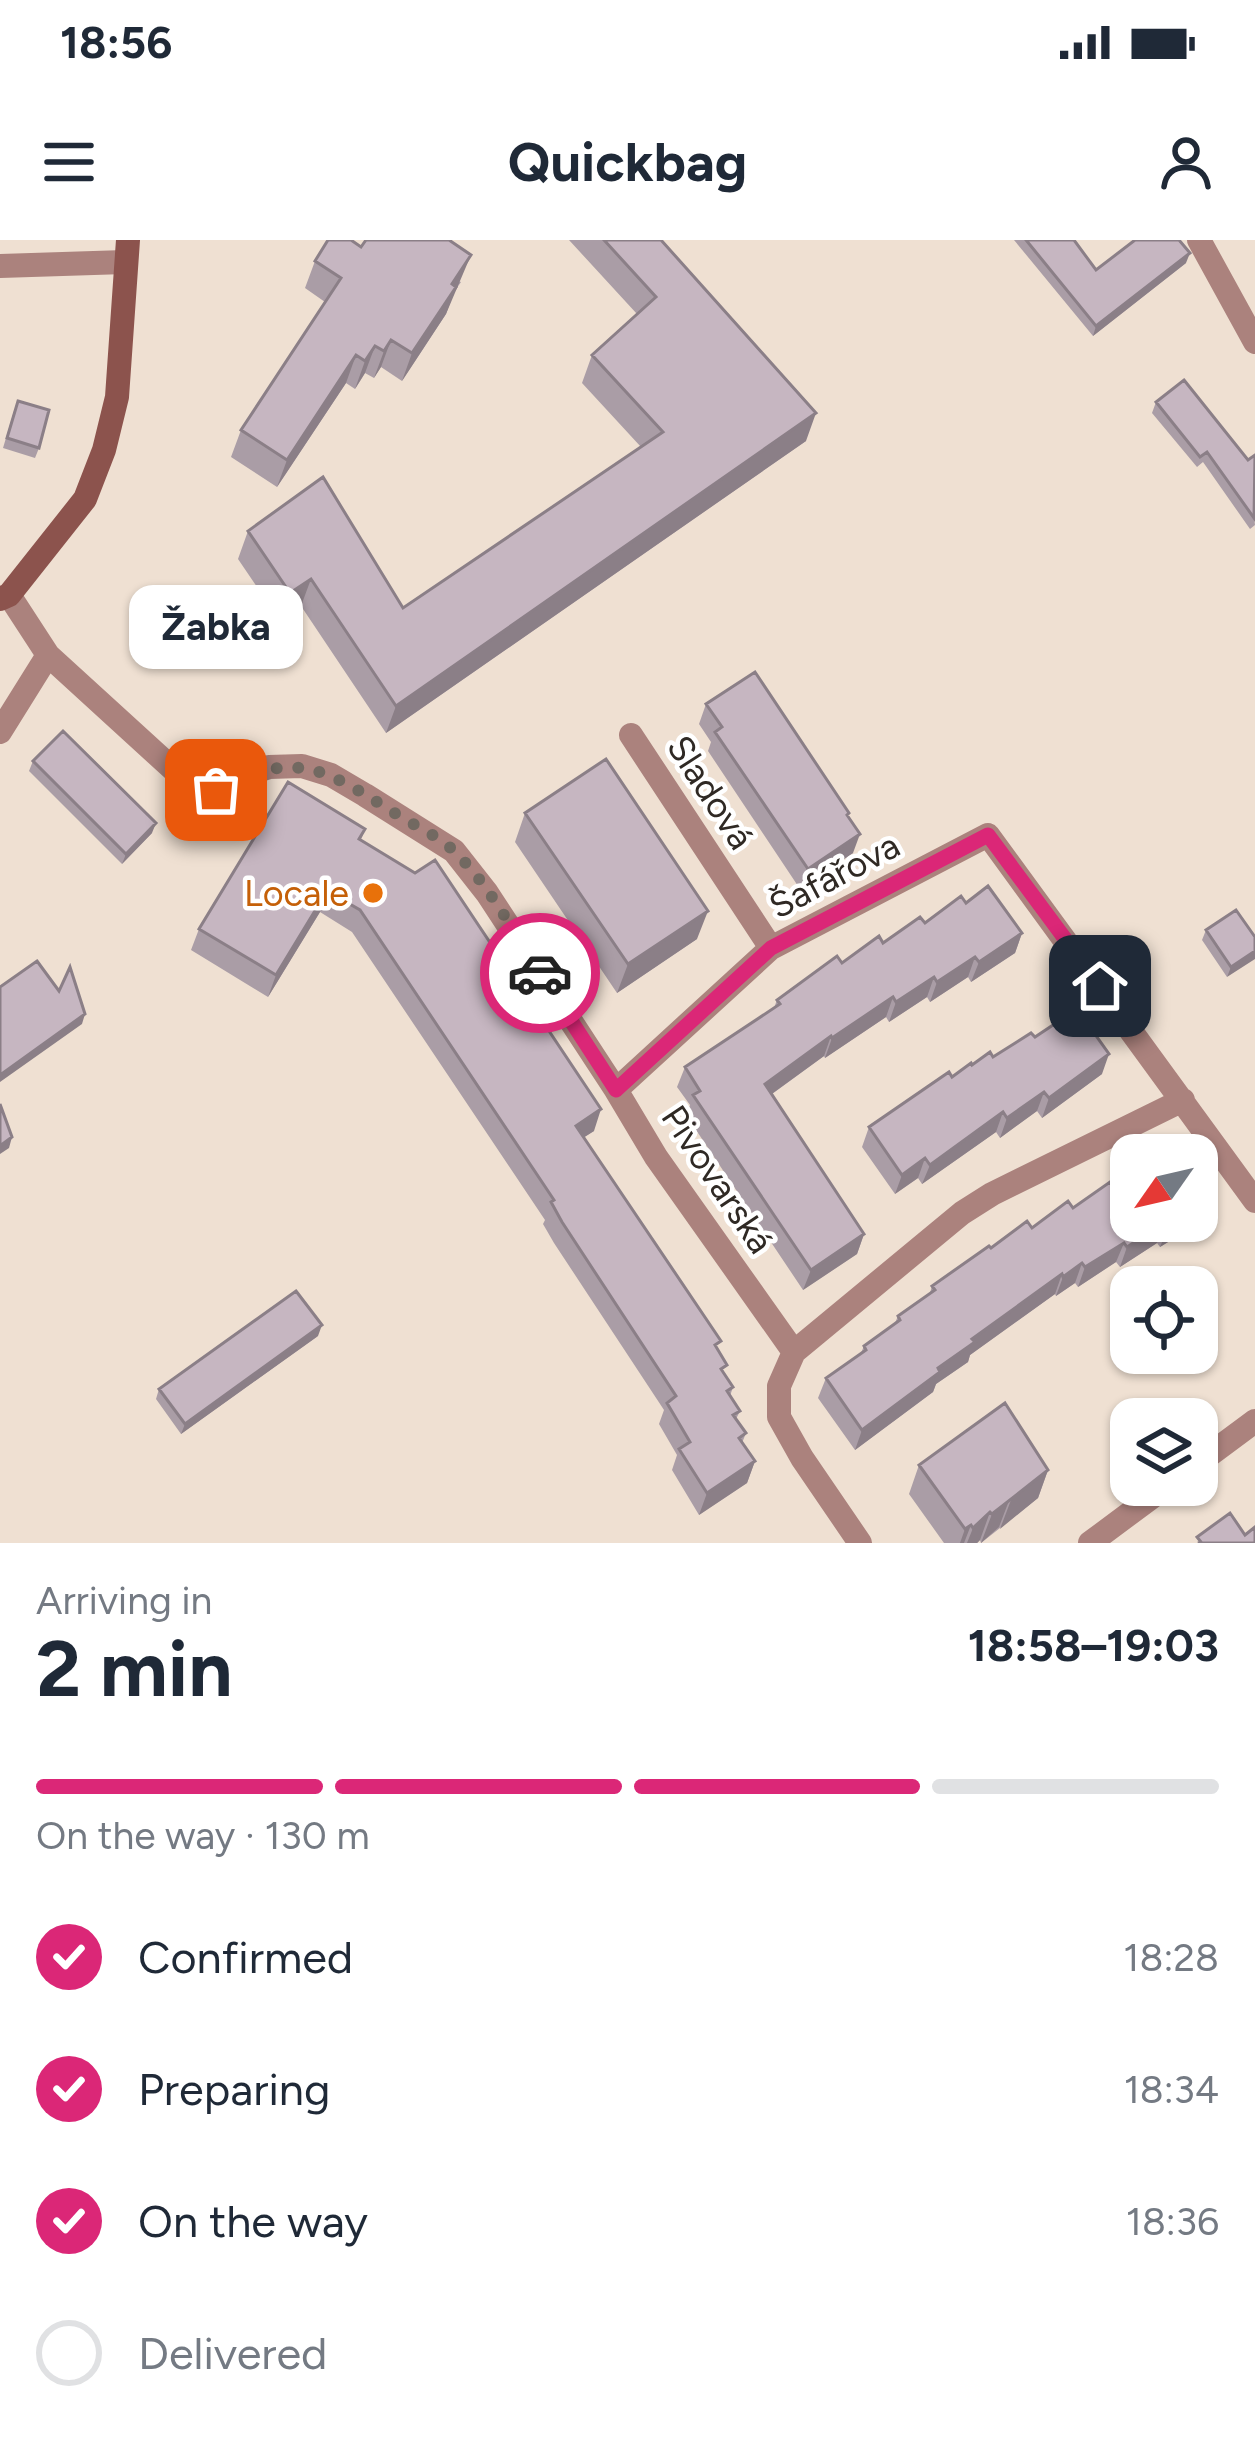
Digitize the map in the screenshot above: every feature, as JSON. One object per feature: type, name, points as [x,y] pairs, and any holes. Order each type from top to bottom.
[{"type":"street","points":[[1199,240],[1255,342]]},
{"type":"street","points":[[0,266],[126,251],[117,397],[104,450],[85,500],[5,597],[48,655],[0,732]]},
{"type":"street","name":"Pivovarská","points":[[48,655],[197,791],[216,790],[269,767],[302,766],[365,794],[454,851],[487,892],[656,1156],[794,1352]]},
{"type":"street","name":"Sladová","points":[[631,735],[771,948]]},
{"type":"street","name":"Šafářova","points":[[616,1090],[771,948],[988,835],[1183,1100]]},
{"type":"street","points":[[860,1543],[778,1417],[779,1386],[794,1352],[992,1193],[1183,1100],[1255,1201]]},
{"type":"street","points":[[1218,1448],[1255,1421]]},
{"type":"street","points":[[1090,1543],[1140,1506]]},
{"type":"building","points":[[328,240],[351,240],[361,247],[366,240],[449,240],[471,255],[452,284],[456,287],[412,353],[391,340],[384,351],[375,346],[365,361],[356,355],[287,460],[241,430],[341,278],[315,261]]},
{"type":"building","points":[[604,240],[661,240],[816,413],[396,706],[311,579],[290,593],[248,531],[323,477],[403,608],[663,432],[592,355],[656,297]]},
{"type":"building","points":[[1026,240],[1074,240],[1096,270],[1135,240],[1179,240],[1190,253],[1096,326]]},
{"type":"building","points":[[1184,380],[1248,460],[1255,455],[1254,518],[1207,452],[1200,457],[1156,402]]},
{"type":"building","points":[[18,401],[49,410],[39,448],[7,438]]},
{"type":"building","points":[[755,672],[860,834],[808,869],[715,732],[722,727],[706,704]]},
{"type":"building","points":[[63,731],[156,823],[126,854],[33,761]]},
{"type":"building","points":[[606,759],[708,911],[628,964],[525,813]]},
{"type":"building","points":[[288,782],[365,829],[359,839],[415,873],[435,860],[601,1109],[576,1126],[721,1341],[715,1345],[727,1365],[721,1369],[733,1387],[727,1391],[740,1411],[733,1415],[746,1433],[739,1438],[755,1461],[707,1493],[679,1449],[690,1442],[667,1403],[676,1396],[562,1222],[554,1200],[360,910],[327,891],[276,975],[199,929]]},
{"type":"building","points":[[988,886],[1022,933],[979,962],[975,957],[896,1002],[893,997],[765,1084],[864,1234],[811,1270],[693,1095],[700,1091],[685,1067],[780,1004],[777,1000],[837,956],[842,963],[879,936],[883,943],[920,917],[925,923],[961,896],[966,903]]},
{"type":"building","points":[[1236,910],[1255,937],[1255,951],[1231,967],[1206,930]]},
{"type":"building","points":[[37,961],[59,991],[70,967],[85,1014],[0,1075],[0,987]]},
{"type":"building","points":[[1077,1009],[1109,1054],[1049,1098],[1044,1092],[1007,1118],[1003,1112],[930,1165],[925,1158],[902,1175],[869,1127],[949,1072],[952,1077],[990,1052],[993,1057],[1031,1033],[1035,1037]]},
{"type":"building","points":[[0,1104],[12,1137],[0,1146]]},
{"type":"building","points":[[1110,1182],[1110,1242],[1135,1242],[1062,1274],[972,1339],[975,1342],[938,1368],[940,1372],[862,1430],[826,1378],[866,1350],[864,1346],[900,1320],[898,1316],[935,1290],[932,1286],[989,1246],[1027,1221],[1032,1228],[1068,1201],[1073,1208]]},
{"type":"building","points":[[296,1291],[322,1325],[185,1424],[159,1389]]},
{"type":"building","points":[[1005,1403],[1048,1470],[973,1528],[965,1529],[919,1465]]},
{"type":"building","points":[[1230,1513],[1245,1535],[1255,1527],[1255,1543],[1198,1543],[1197,1537]]},
{"type":"way so far","points":[[216,790],[269,767],[302,766],[365,794],[454,851],[540,973]]},
{"type":"place","name":"Žabka","points":[[216,790]]},
{"type":"place","name":"Locale","points":[[373,893]]},
{"type":"route","points":[[540,973],[616,1090],[771,948],[988,835],[1100,986]]}]
